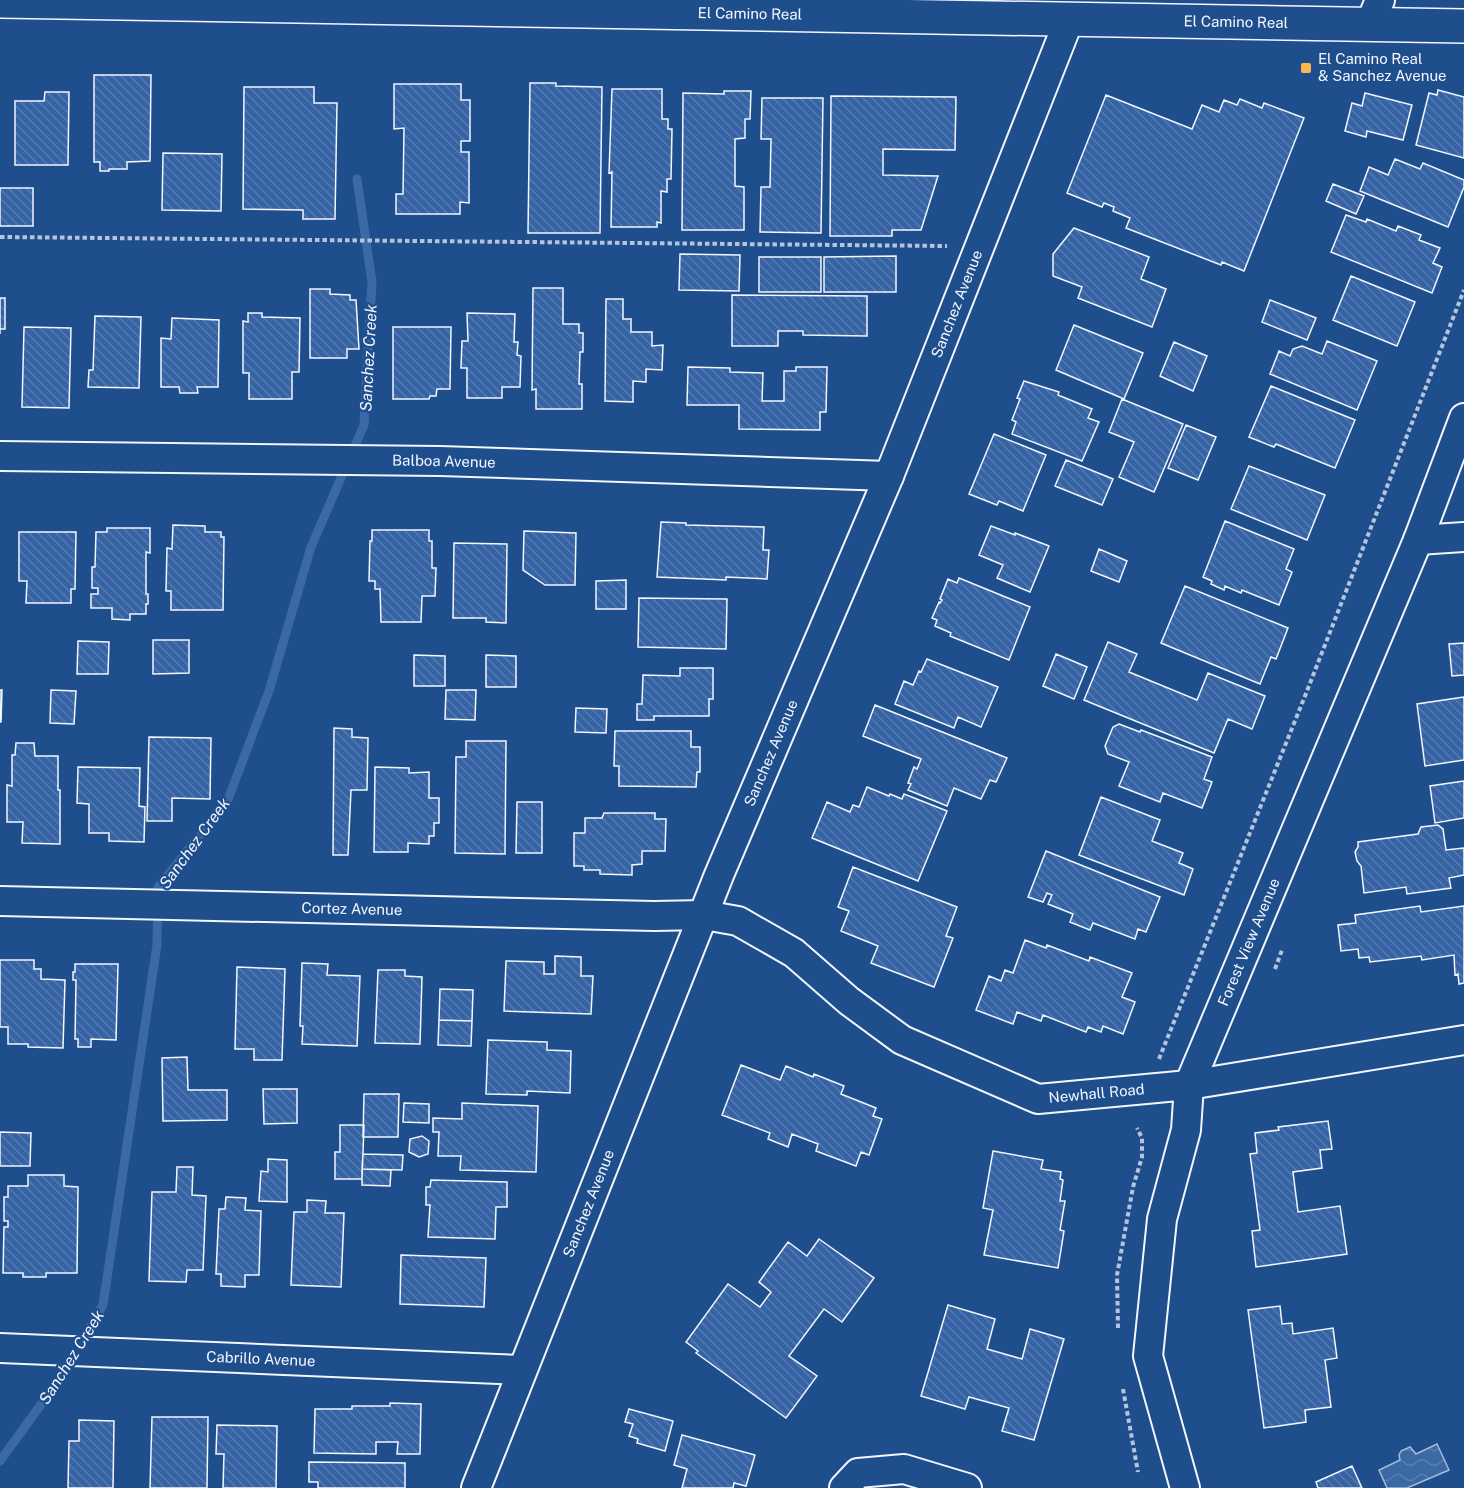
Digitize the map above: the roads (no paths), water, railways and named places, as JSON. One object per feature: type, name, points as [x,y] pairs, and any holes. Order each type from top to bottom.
[{"type":"main road","name":"El Camino Real","points":[[0,1],[834,8],[1069,20],[1375,12],[1464,26]]},
{"type":"street","name":"Sanchez Avenue","points":[[476,1488],[704,915],[889,476],[1069,20]]},
{"type":"street","name":"Forest View Avenue","points":[[1185,1488],[1148,1356],[1162,1219],[1186,1130],[1189,1085],[1418,540],[1464,418]]},
{"type":"street","name":"Balboa Avenue","points":[[0,456],[378,460],[889,476]]},
{"type":"street","points":[[1418,540],[1464,537]]},
{"type":"street","name":"Cortez Avenue","points":[[0,902],[654,916],[704,915]]},
{"type":"street","name":"Newhall Road","points":[[704,915],[738,921],[794,953],[849,1001],[903,1040],[1038,1099],[1189,1085],[1464,1040]]},
{"type":"street","name":"Cabrillo Avenue","points":[[0,1348],[522,1370]]},
{"type":"street","points":[[844,1488],[858,1473],[904,1468],[967,1488]]},
{"type":"water","points":[[1437,1444],[1449,1470],[1407,1488],[1387,1488],[1379,1470],[1400,1460],[1401,1451],[1410,1447],[1416,1454]]},
{"type":"waterway","name":"Sanchez Creek","points":[[0,1461],[61,1377],[103,1305],[157,945],[158,887],[227,802],[269,691],[311,547],[364,425],[372,282],[357,179]]},
{"type":"place","name":"El Camino Real & Sanchez Avenue","points":[[1306,68]]}]
